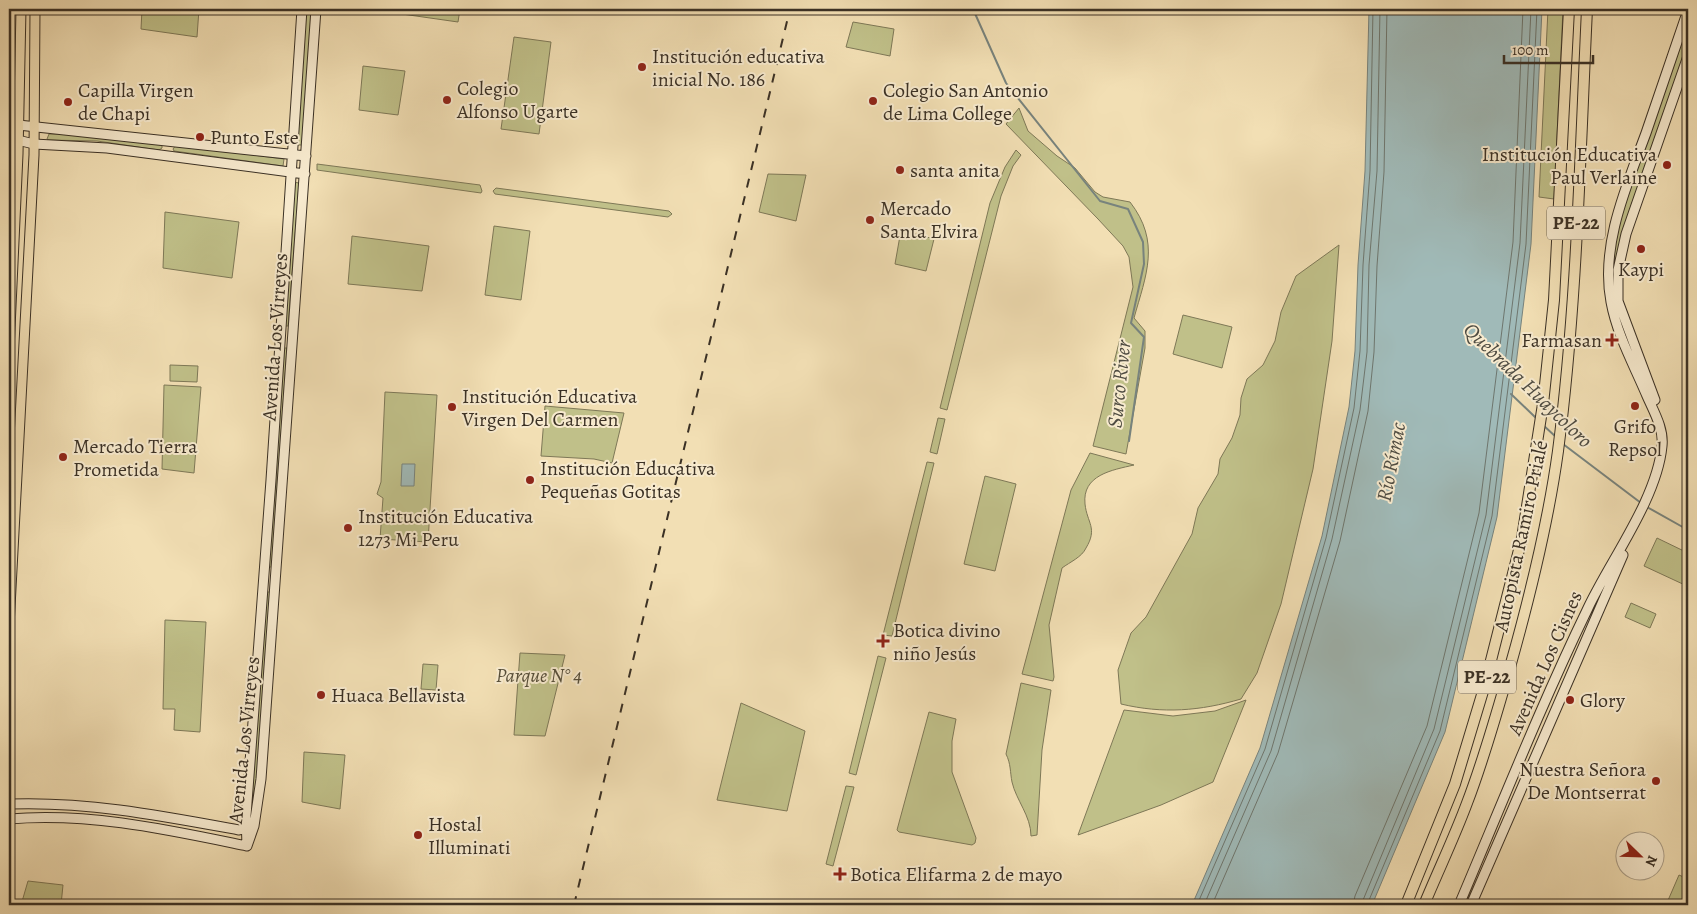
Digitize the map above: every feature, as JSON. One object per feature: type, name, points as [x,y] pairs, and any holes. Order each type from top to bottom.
[{"type":"highway","name":"Autopista Ramiro Prialé","points":[[1406,905],[1450,798],[1484,688],[1522,538],[1543,404],[1554,300],[1569,9]]},
{"type":"highway","name":"Autopista Ramiro Prialé","points":[[1424,905],[1467,803],[1499,703],[1526,610],[1557,453],[1562,416],[1575,242],[1587,9]]},
{"type":"highway","points":[[1427,854],[1436,852],[1443,860]]},
{"type":"main road","points":[[9,350],[13,125],[21,9]]},
{"type":"main road","points":[[9,626],[34,144],[35,9]]},
{"type":"main road","name":"Avenida Los Virreyes","points":[[250,828],[302,9]]},
{"type":"main road","name":"Avenida Los Virreyes","points":[[9,819],[58,817],[144,826],[247,846],[261,779],[316,9]]},
{"type":"main road","points":[[1648,496],[1662,446],[1661,433],[1618,329],[1610,298],[1609,273],[1620,209],[1688,10]]},
{"type":"main road","points":[[1636,521],[1665,455],[1666,429],[1618,301],[1618,270],[1626,234],[1688,56]]},
{"type":"main road","points":[[13,125],[306,156]]},
{"type":"main road","points":[[13,139],[34,144],[106,148],[305,174]]},
{"type":"main road","name":"Avenida Los Cisnes","points":[[1459,905],[1587,609],[1636,521]]},
{"type":"main road","name":"Avenida Los Cisnes","points":[[1471,905],[1636,521]]},
{"type":"main road","points":[[1520,762],[1528,760],[1531,768]]},
{"type":"main road","points":[[9,804],[60,804],[150,814],[239,830],[250,828]]},
{"type":"green space","points":[[142,9],[199,9],[197,37],[141,29]]},
{"type":"green space","points":[[304,9],[312,9],[302,145],[295,145]]},
{"type":"green space","points":[[367,9],[460,9],[458,22]]},
{"type":"green space","points":[[1548,9],[1563,9],[1554,199],[1539,197]]},
{"type":"green space","points":[[1688,16],[1688,48],[1642,183],[1615,277],[1633,354],[1614,308],[1612,263],[1622,208]]},
{"type":"green space","points":[[853,22],[894,29],[890,56],[846,47]]},
{"type":"green space","points":[[514,37],[551,42],[539,134],[501,129]]},
{"type":"green space","points":[[363,66],[405,71],[398,115],[359,110]]},
{"type":"green space","points":[[1019,108],[1028,131],[1057,156],[1075,168],[1095,192],[1103,197],[1130,202],[1140,217],[1145,231],[1148,259],[1143,287],[1134,318],[1145,331],[1145,348],[1126,454],[1093,446],[1133,287],[1129,257],[1123,246],[1006,124]]},
{"type":"green space","points":[[49,134],[93,134],[162,145],[162,148],[159,150],[97,141],[49,140],[47,139]]},
{"type":"green space","points":[[176,145],[284,159],[283,166],[174,151],[173,149]]},
{"type":"green space","points":[[1016,150],[1021,155],[1013,166],[1001,196],[947,410],[940,408],[990,203],[1005,167]]},
{"type":"green space","points":[[317,164],[480,185],[482,191],[481,193],[317,170]]},
{"type":"green space","points":[[768,174],[806,175],[796,221],[759,212]]},
{"type":"green space","points":[[293,182],[299,183],[288,326],[283,326]]},
{"type":"green space","points":[[496,188],[669,211],[672,214],[668,217],[495,194],[493,191]]},
{"type":"green space","points":[[165,212],[239,222],[232,278],[163,268]]},
{"type":"green space","points":[[494,226],[530,231],[521,300],[485,295]]},
{"type":"green space","points":[[901,230],[934,239],[926,271],[895,264]]},
{"type":"green space","points":[[352,236],[429,246],[422,291],[348,284]]},
{"type":"green space","points":[[1339,245],[1332,341],[1313,469],[1281,604],[1257,673],[1241,699],[1226,703],[1181,710],[1152,709],[1121,704],[1118,670],[1131,633],[1146,617],[1192,534],[1198,508],[1218,474],[1220,459],[1232,438],[1240,415],[1241,398],[1247,379],[1263,365],[1275,341],[1281,312],[1296,276]]},
{"type":"green space","points":[[1183,315],[1232,327],[1222,368],[1173,354]]},
{"type":"green space","points":[[281,348],[287,348],[272,567],[266,567]]},
{"type":"green space","points":[[170,365],[198,366],[197,382],[170,381]]},
{"type":"green space","points":[[164,385],[201,387],[194,473],[162,469]]},
{"type":"green space","points":[[385,392],[437,395],[428,542],[380,539],[383,498],[377,494],[381,482]]},
{"type":"green space","points":[[545,406],[624,413],[612,463],[594,459],[541,456]]},
{"type":"green space","points":[[938,418],[945,419],[937,454],[930,452]]},
{"type":"green space","points":[[1090,453],[1134,465],[1108,472],[1093,480],[1085,494],[1091,535],[1082,554],[1062,568],[1049,625],[1053,681],[1022,674],[1071,490]]},
{"type":"green space","points":[[927,462],[934,463],[892,636],[883,635]]},
{"type":"green space","points":[[985,476],[1016,484],[995,571],[964,564]]},
{"type":"green space","points":[[1657,538],[1688,553],[1687,586],[1644,566]]},
{"type":"green space","points":[[264,592],[270,592],[256,807],[250,807]]},
{"type":"green space","points":[[1631,603],[1656,614],[1650,628],[1625,617]]},
{"type":"green space","points":[[165,620],[206,622],[200,732],[174,730],[175,709],[163,709]]},
{"type":"green space","name":"Parque N° 4","points":[[520,653],[565,655],[545,736],[514,735]]},
{"type":"green space","points":[[878,656],[886,658],[856,775],[849,773]]},
{"type":"green space","points":[[423,664],[438,665],[436,690],[421,689]]},
{"type":"green space","points":[[1021,683],[1051,690],[1042,750],[1037,835],[1031,836],[1029,822],[1014,789],[1006,754]]},
{"type":"green space","points":[[1246,700],[1213,782],[1161,805],[1078,835],[1124,710],[1173,716],[1215,711]]},
{"type":"green space","points":[[741,703],[805,731],[787,811],[717,800]]},
{"type":"green space","points":[[929,712],[956,719],[952,741],[952,772],[976,838],[975,843],[972,845],[899,832],[897,830]]},
{"type":"green space","points":[[304,752],[345,755],[340,809],[302,802]]},
{"type":"green space","points":[[846,786],[854,787],[833,866],[826,864]]},
{"type":"green space","points":[[1679,875],[1688,879],[1688,899],[1686,905],[1666,905]]},
{"type":"green space","points":[[28,881],[63,885],[61,905],[21,905]]},
{"type":"water","name":"Río Rímac","points":[[1369,9],[1542,9],[1531,244],[1497,517],[1445,732],[1372,905],[1192,905],[1260,748],[1322,536],[1349,407],[1355,351],[1358,265],[1365,171]]},
{"type":"water","points":[[402,464],[415,464],[414,486],[401,486]]},
{"type":"waterway","name":"Surco River","points":[[973,9],[1006,83],[1100,201],[1128,209],[1143,242],[1144,264],[1131,323],[1144,337],[1129,441]]},
{"type":"waterway","name":"Quebrada Huaycoloro","points":[[1511,394],[1536,418]]},
{"type":"waterway","name":"Quebrada Huaycoloro","points":[[1543,425],[1556,437]]},
{"type":"waterway","name":"Quebrada Huaycoloro","points":[[1563,444],[1641,503]]},
{"type":"waterway","name":"Quebrada Huaycoloro","points":[[1647,507],[1688,530]]},
{"type":"railway","points":[[574,905],[790,9]]},
{"type":"place","name":"Institución educativa inicial No. 186","points":[[642,67]]},
{"type":"place","name":"Colegio Alfonso Ugarte","points":[[447,100]]},
{"type":"place","name":"Colegio San Antonio de Lima College","points":[[873,101]]},
{"type":"place","name":"Capilla Virgen de Chapi","points":[[68,102]]},
{"type":"place","name":"Punto Este","points":[[200,137]]},
{"type":"place","name":"Institución Educativa Paul Verlaine","points":[[1667,165]]},
{"type":"place","name":"santa anita","points":[[900,170]]},
{"type":"place","name":"Mercado Santa Elvira","points":[[870,220]]},
{"type":"place","name":"Kaypi","points":[[1641,249]]},
{"type":"place","name":"Farmasan","points":[[1612,340]]},
{"type":"place","name":"Grifo Repsol","points":[[1635,406]]},
{"type":"place","name":"Institución Educativa Virgen Del Carmen","points":[[452,407]]},
{"type":"place","name":"Mercado Tierra Prometida","points":[[63,457]]},
{"type":"place","name":"Institución Educativa Pequeñas Gotitas","points":[[530,480]]},
{"type":"place","name":"Institución Educativa 1273 Mi Peru","points":[[348,528]]},
{"type":"place","name":"Botica divino niño Jesús","points":[[883,641]]},
{"type":"place","name":"Huaca Bellavista","points":[[321,695]]},
{"type":"place","name":"Glory","points":[[1570,700]]},
{"type":"place","name":"Nuestra Señora De Montserrat","points":[[1656,781]]},
{"type":"place","name":"Hostal Illuminati","points":[[418,835]]},
{"type":"place","name":"Botica Elifarma 2 de mayo","points":[[840,874]]}]
